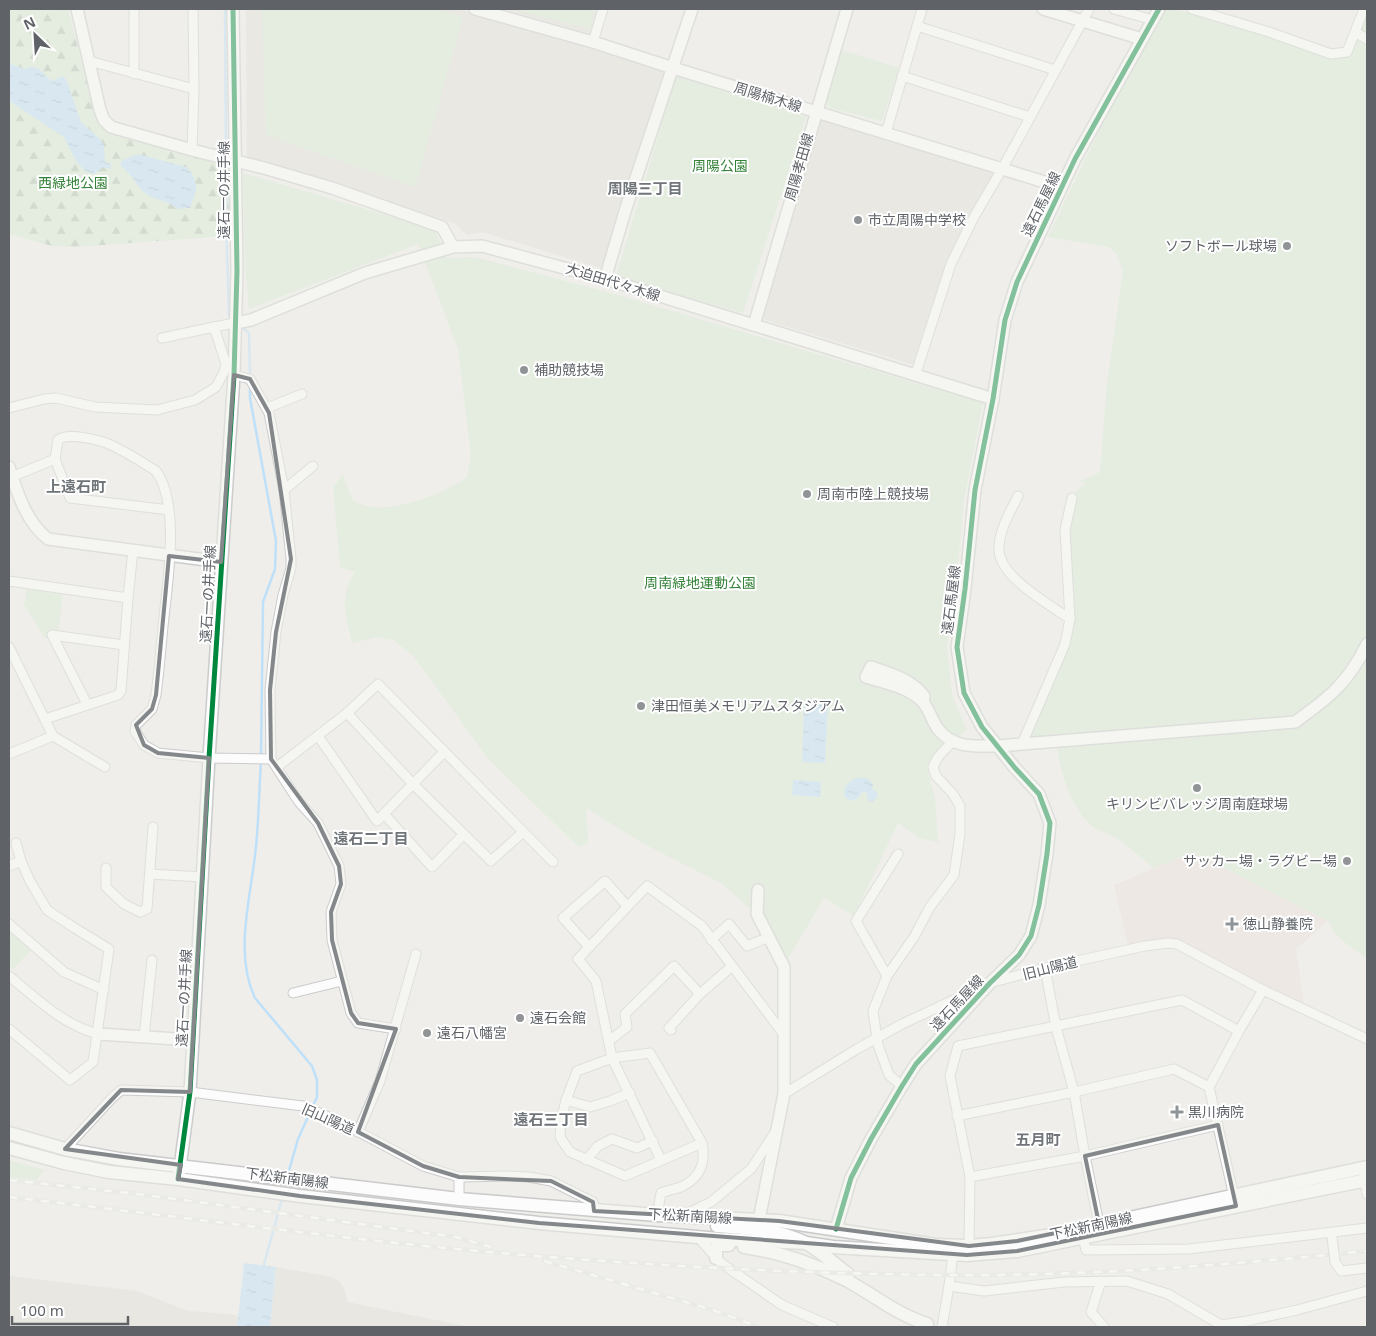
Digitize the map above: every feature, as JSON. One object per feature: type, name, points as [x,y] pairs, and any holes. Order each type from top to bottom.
[{"type":"main road","name":"下松新南陽線","points":[[9,1133],[65,1148],[119,1159],[458,1198],[594,1211],[779,1221],[936,1244],[969,1246],[1017,1241],[1099,1224],[1235,1201]]},
{"type":"main road","name":"下松新南陽線","points":[[9,1148],[33,1156],[108,1172],[539,1223],[697,1236],[724,1242],[806,1243],[833,1247],[967,1255],[1017,1251],[1235,1201],[1365,1174]]},
{"type":"main road","points":[[684,1215],[712,1225],[766,1230],[788,1235],[806,1243],[848,1274],[930,1326]]},
{"type":"main road","points":[[836,1229],[833,1247],[837,1261],[848,1274]]},
{"type":"main road","points":[[716,1258],[716,1249],[724,1242],[798,1259],[845,1280],[908,1318],[930,1326]]},
{"type":"street","points":[[77,9],[104,120],[111,127],[332,188],[442,227],[453,247]]},
{"type":"street","points":[[134,9],[134,74]]},
{"type":"street","points":[[192,150],[194,89],[193,9]]},
{"type":"street","name":"遠石一の井手線","points":[[178,1179],[190,1092],[221,562],[234,375],[237,271],[233,9]]},
{"type":"street","name":"周陽楠木線","points":[[475,9],[593,42],[1061,187]]},
{"type":"street","points":[[593,42],[603,9]]},
{"type":"street","points":[[605,279],[629,199],[692,9]]},
{"type":"street","name":"周陽孝田線","points":[[754,325],[847,9]]},
{"type":"street","points":[[886,133],[922,9]]},
{"type":"street","points":[[1043,9],[1142,39]]},
{"type":"street","points":[[915,376],[951,264],[974,217],[1088,9]]},
{"type":"street","points":[[1114,9],[1153,20]]},
{"type":"street","name":"遠石馬屋線","points":[[836,1229],[851,1178],[871,1138],[916,1064],[1019,955],[1032,936],[1047,854],[1050,823],[1039,794],[982,727],[964,694],[957,647],[975,490],[1005,320],[1017,282],[1075,159],[1158,9]]},
{"type":"street","points":[[1192,9],[1269,32],[1332,54],[1347,52],[1364,9]]},
{"type":"street","points":[[917,26],[1055,70]]},
{"type":"street","points":[[1355,32],[1367,38]]},
{"type":"street","points":[[89,61],[194,89]]},
{"type":"street","points":[[902,76],[1030,117]]},
{"type":"street","name":"大迫田代々木線","points":[[234,323],[251,320],[365,273],[453,247],[482,246],[605,279],[992,399]]},
{"type":"street","points":[[162,338],[234,323]]},
{"type":"street","points":[[9,408],[44,399],[56,398],[96,407],[157,410],[195,400],[216,387],[224,372],[226,364],[215,336],[214,327]]},
{"type":"street","points":[[234,375],[250,379],[266,408],[284,490],[289,528],[291,568],[283,594],[276,632],[270,690],[271,759],[299,802],[318,823],[339,866],[341,884],[331,912],[332,940],[351,1013],[358,1023],[396,1029]]},
{"type":"street","points":[[266,408],[302,394]]},
{"type":"street","points":[[169,510],[70,498],[55,459],[58,440],[62,436],[70,436],[98,440],[111,445],[156,472],[161,478],[166,492],[169,510],[167,599],[156,696],[152,709],[136,725],[135,731],[144,745],[158,753],[209,758],[271,759]]},
{"type":"street","points":[[55,459],[10,474],[32,522],[39,532],[48,539],[221,562]]},
{"type":"street","points":[[284,490],[313,466]]},
{"type":"street","points":[[1018,496],[1002,530],[999,551],[1005,566],[1018,581],[1070,619]]},
{"type":"street","points":[[1022,744],[1065,644],[1070,619],[1065,530],[1072,498]]},
{"type":"street","points":[[45,719],[118,695],[121,691],[133,550]]},
{"type":"street","points":[[9,581],[128,598]]},
{"type":"street","points":[[87,704],[52,635],[124,645]]},
{"type":"street","points":[[923,702],[938,729],[952,742],[968,746],[998,746],[1295,722],[1342,685],[1367,644]]},
{"type":"street","points":[[9,647],[53,736],[105,767]]},
{"type":"street","points":[[277,767],[347,713],[378,684],[553,862]]},
{"type":"street","points":[[347,713],[413,784],[491,861],[523,832]]},
{"type":"street","points":[[9,754],[53,736]]},
{"type":"street","points":[[318,736],[377,822],[444,752]]},
{"type":"street","points":[[902,1086],[889,1075],[876,1038],[874,1011],[887,976],[914,936],[930,907],[954,876],[960,834],[960,806],[953,794],[936,776],[933,766],[938,757],[952,742]]},
{"type":"street","points":[[384,814],[432,867],[463,835]]},
{"type":"street","points":[[106,868],[106,887],[124,904],[140,912],[147,909],[153,827]]},
{"type":"street","points":[[9,1029],[70,1080],[94,1062],[109,948],[47,910],[30,881],[21,861],[16,843]]},
{"type":"street","points":[[887,976],[856,921],[898,854]]},
{"type":"street","points":[[9,866],[21,861]]},
{"type":"street","points":[[150,874],[202,877]]},
{"type":"street","points":[[589,946],[563,918],[605,881],[627,906]]},
{"type":"street","points":[[661,1160],[612,1058],[596,981],[578,959],[589,946],[647,886],[702,926],[782,1032]]},
{"type":"street","points":[[758,890],[757,914],[784,967],[782,1032],[784,1094],[759,1220]]},
{"type":"street","points":[[9,924],[64,972],[104,990]]},
{"type":"street","points":[[711,940],[729,924],[747,946],[769,938]]},
{"type":"street","name":"旧山陽道","points":[[784,1094],[876,1038],[990,984],[1046,968],[1145,946],[1168,943],[1177,944],[1263,990],[1367,1038]]},
{"type":"street","points":[[358,1132],[380,1081],[416,954]]},
{"type":"street","points":[[144,1037],[152,960]]},
{"type":"street","points":[[609,1041],[627,1027],[624,1014],[674,966],[700,994]]},
{"type":"street","points":[[671,1030],[669,1028],[700,994],[731,966]]},
{"type":"street","points":[[1046,968],[1056,1027],[1074,1092],[1084,1156],[1099,1224]]},
{"type":"street","points":[[9,976],[63,1020],[86,1031],[98,1034],[193,1040]]},
{"type":"street","points":[[293,993],[342,981]]},
{"type":"street","points":[[1235,1201],[1209,1087],[1263,990]]},
{"type":"street","points":[[969,1246],[970,1177],[950,1076],[958,1046],[1182,1000],[1239,1031]]},
{"type":"street","points":[[657,1215],[661,1193],[682,1187],[694,1179],[698,1173],[702,1166],[704,1154],[702,1143],[650,1053],[612,1058],[577,1071],[561,1120],[560,1137],[570,1152],[625,1176],[702,1143]]},
{"type":"street","points":[[957,1116],[1174,1069],[1209,1087]]},
{"type":"street","name":"旧山陽道","points":[[65,1148],[113,1097],[122,1090],[190,1092],[303,1106],[423,1166],[459,1177],[522,1177],[551,1180],[593,1202],[594,1211]]},
{"type":"street","points":[[566,1100],[590,1107],[630,1093]]},
{"type":"street","points":[[970,1177],[1084,1156],[1218,1125]]},
{"type":"street","points":[[684,1215],[711,1202],[751,1169],[776,1131]]},
{"type":"street","points":[[586,1160],[598,1146],[612,1139],[637,1148],[653,1142]]},
{"type":"street","points":[[1365,1174],[1367,1194]]},
{"type":"street","points":[[458,1198],[459,1177]]},
{"type":"street","points":[[1083,1237],[1086,1250],[1189,1249],[1332,1234],[1367,1228]]},
{"type":"street","points":[[1332,1234],[1335,1262],[1342,1271],[1367,1268]]},
{"type":"street","points":[[697,1236],[721,1263],[782,1305],[833,1327]]},
{"type":"street","points":[[942,1327],[950,1286],[953,1254]]},
{"type":"street","points":[[1101,1281],[1091,1312],[1104,1327]]},
{"type":"street","points":[[950,1286],[984,1291],[1064,1282],[1127,1281],[1168,1294],[1221,1325],[1289,1312],[1367,1291]]},
{"type":"highlighted area","points":[[234,375],[250,379],[269,413],[291,559],[276,632],[270,690],[271,759],[318,823],[339,866],[341,884],[331,912],[332,940],[351,1013],[358,1023],[396,1029],[358,1132],[423,1166],[459,1177],[551,1181],[593,1202],[594,1211],[779,1221],[969,1246],[1017,1241],[1099,1224],[1085,1156],[1218,1125],[1236,1206],[1017,1251],[967,1255],[539,1223],[300,1196],[178,1179],[181,1165],[65,1149],[121,1090],[190,1092],[209,758],[158,753],[144,745],[136,725],[152,709],[156,695],[169,556],[221,562]]},
{"type":"shaded area","points":[[246,9],[458,9],[666,71],[601,268],[482,232],[467,235],[454,223],[247,157]]},
{"type":"shaded area","points":[[503,9],[600,9],[592,34]]},
{"type":"shaded area","points":[[819,116],[993,174],[945,267],[914,365],[762,319]]},
{"type":"shaded area","points":[[1193,852],[1328,921],[1296,949],[1304,1005],[1177,941],[1129,950],[1114,885]]},
{"type":"shaded area","points":[[276,1267],[332,1277],[340,1282],[345,1291],[347,1302],[470,1327],[270,1327]]},
{"type":"shaded area","points":[[9,1276],[137,1291],[188,1311],[238,1315],[237,1327],[9,1327]]},
{"type":"green space","name":"西緑地公園","points":[[9,9],[68,9],[91,97],[110,131],[121,137],[230,164],[228,236],[74,247],[52,246],[9,234]]},
{"type":"green space","points":[[262,9],[434,9],[463,17],[415,187],[266,135]]},
{"type":"green space","points":[[511,9],[594,9],[590,29]]},
{"type":"green space","points":[[1165,9],[1174,9],[1277,36],[1334,56],[1345,52],[1367,9],[1367,958],[1340,938],[1328,921],[1193,852],[1153,868],[1124,844],[1093,827],[1085,819],[1072,799],[1067,787],[1056,740],[1023,744],[1069,624],[1064,528],[1075,492],[1086,483],[1078,482],[1100,472],[1107,383],[1123,270],[1116,253],[1109,247],[1048,237],[1106,116]]},
{"type":"green space","points":[[841,50],[900,68],[882,121],[830,108],[826,102]]},
{"type":"green space","name":"周陽公園","points":[[676,76],[806,117],[743,313],[616,276]]},
{"type":"green space","name":"周南緑地運動公園","points":[[243,173],[434,229],[447,258],[475,257],[611,293],[983,403],[964,500],[956,586],[947,648],[952,695],[967,730],[932,760],[928,773],[935,797],[938,842],[919,838],[898,823],[854,916],[824,898],[785,964],[753,911],[721,883],[644,844],[586,808],[588,842],[579,847],[490,761],[414,657],[394,640],[376,637],[352,643],[346,615],[345,599],[355,572],[340,567],[333,487],[343,475],[353,500],[367,506],[391,507],[433,495],[467,477],[471,456],[458,349],[418,244],[249,309],[245,266]]},
{"type":"green space","points":[[27,589],[63,595],[58,632],[48,632],[49,637],[45,638],[24,604]]},
{"type":"green space","points":[[9,928],[32,949],[13,969],[9,966]]},
{"type":"green space","points":[[9,1160],[45,1170],[36,1180],[9,1177]]},
{"type":"water","points":[[9,63],[24,69],[32,67],[39,69],[53,81],[62,76],[66,79],[81,122],[101,140],[104,145],[105,162],[111,164],[111,169],[103,167],[94,174],[85,171],[76,161],[64,137],[9,101]]},
{"type":"water","points":[[138,154],[186,167],[192,173],[197,188],[190,208],[178,209],[171,204],[148,195],[141,189],[121,166],[121,161]]},
{"type":"water","points":[[804,704],[828,705],[825,763],[802,762]]},
{"type":"water","points":[[857,778],[864,778],[870,781],[873,785],[872,790],[876,791],[878,795],[876,799],[872,802],[868,800],[867,793],[863,791],[853,801],[846,798],[844,791],[846,786]]},
{"type":"water","points":[[793,780],[821,782],[820,797],[792,795]]},
{"type":"water","points":[[244,1263],[276,1267],[270,1327],[237,1327]]},
{"type":"waterway","points":[[225,9],[226,155]]},
{"type":"waterway","points":[[226,163],[229,315],[232,318]]},
{"type":"waterway","points":[[242,327],[249,333],[250,375]]},
{"type":"waterway","points":[[250,386],[250,398],[276,541],[275,569],[263,602],[261,756]]},
{"type":"waterway","points":[[261,761],[257,835],[246,923],[245,962],[255,998],[312,1066],[317,1080],[317,1097],[298,1139],[288,1174]]},
{"type":"waterway","points":[[263,1268],[282,1199]]},
{"type":"railway","points":[[9,1180],[146,1195],[456,1237],[491,1247]]},
{"type":"railway","points":[[9,1197],[323,1235],[449,1248],[731,1269],[950,1275],[1054,1274],[1211,1265],[1367,1251]]},
{"type":"railway","points":[[544,1261],[713,1310],[759,1327]]},
{"type":"cycle path","points":[[178,1179],[190,1092],[234,375],[237,271],[233,9]]},
{"type":"cycle path","points":[[836,1229],[851,1178],[871,1139],[916,1064],[990,983],[1019,955],[1031,936],[1039,905],[1050,823],[1039,794],[982,727],[964,693],[957,647],[975,490],[993,399],[1005,320],[1017,282],[1075,159],[1159,9]]},
{"type":"place","name":"市立周陽中学校","points":[[858,220]]},
{"type":"place","name":"ソフトボール球場","points":[[1287,246]]},
{"type":"place","name":"補助競技場","points":[[524,370]]},
{"type":"place","name":"周南市陸上競技場","points":[[807,494]]},
{"type":"place","name":"津田恒美メモリアムスタジアム","points":[[641,706]]},
{"type":"place","name":"キリンビバレッジ周南庭球場","points":[[1197,788]]},
{"type":"place","name":"サッカー場・ラグビー場","points":[[1347,861]]},
{"type":"place","name":"徳山静養院","points":[[1232,924]]},
{"type":"place","name":"遠石会館","points":[[520,1018]]},
{"type":"place","name":"遠石八幡宮","points":[[427,1033]]},
{"type":"place","name":"黒川病院","points":[[1177,1112]]},
{"type":"district","name":"周陽三丁目","points":[[645,189]]},
{"type":"district","name":"上遠石町","points":[[76,487]]},
{"type":"district","name":"遠石二丁目","points":[[371,839]]},
{"type":"district","name":"遠石三丁目","points":[[551,1120]]},
{"type":"district","name":"五月町","points":[[1038,1140]]}]
